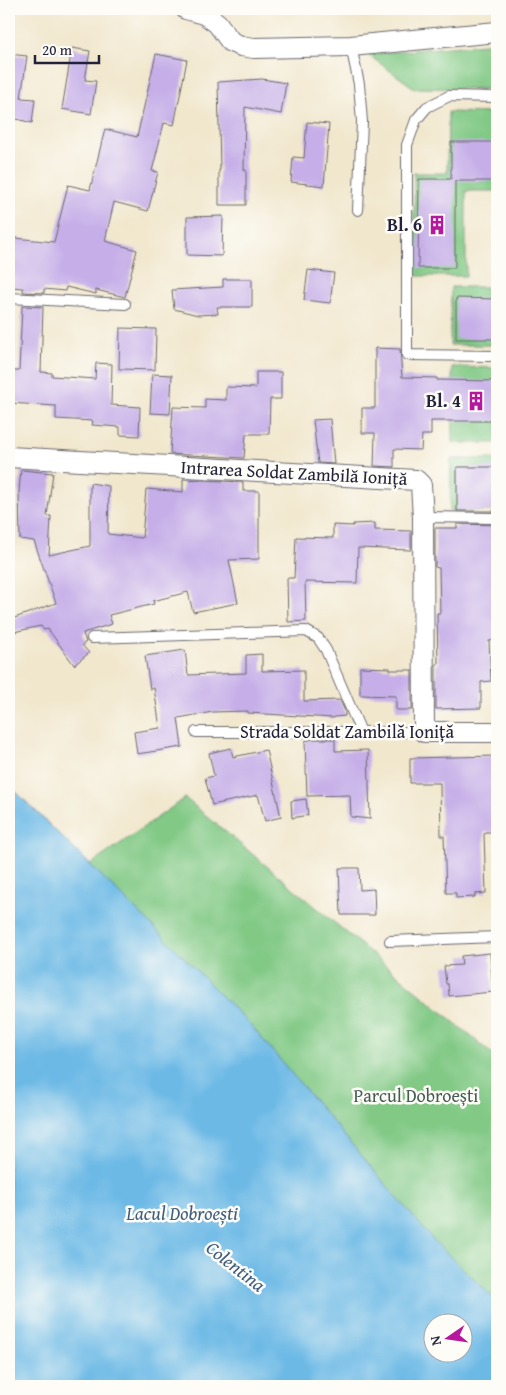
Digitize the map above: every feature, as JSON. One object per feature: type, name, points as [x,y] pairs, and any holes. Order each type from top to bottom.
[{"type":"street","points":[[186,9],[204,14],[217,23],[231,42],[254,48],[350,46],[497,32]]},
{"type":"street","name":"Intrarea Soldat Zambilă Ioniță","points":[[9,457],[416,480],[421,485],[423,517],[424,732]]},
{"type":"street","name":"Strada Soldat Zambilă Ioniță","points":[[424,732],[497,732]]},
{"type":"lane","points":[[350,46],[359,84],[362,122],[358,210]]},
{"type":"lane","points":[[497,97],[449,96],[427,107],[416,120],[407,145],[407,355],[497,356]]},
{"type":"lane","points":[[9,298],[125,304]]},
{"type":"lane","points":[[423,517],[497,518]]},
{"type":"lane","points":[[92,638],[306,632],[318,638],[326,650],[361,732]]},
{"type":"lane","name":"Strada Soldat Zambilă Ioniță","points":[[196,732],[424,732]]},
{"type":"lane","points":[[390,941],[497,937]]},
{"type":"green space","points":[[497,43],[497,89],[414,88],[367,54]]},
{"type":"green space","points":[[448,112],[497,113],[497,191],[466,191],[466,276],[414,276],[414,173],[447,173]]},
{"type":"green space","points":[[451,287],[497,287],[497,345],[450,345]]},
{"type":"green space","points":[[452,367],[497,368],[497,443],[453,443]]},
{"type":"green space","points":[[451,459],[497,459],[497,511],[450,511]]},
{"type":"green space","name":"Parcul Dobroești","points":[[9,785],[90,865],[185,798],[497,1058],[497,1386],[474,1341],[474,1312],[456,1312]]},
{"type":"water","name":"Lacul Dobroești","points":[[9,785],[176,949],[253,1028],[434,1241],[497,1301],[497,1386],[9,1386]]},
{"type":"building","points":[[72,48],[90,51],[85,80],[96,81],[91,114],[62,109]]},
{"type":"building","points":[[9,54],[27,56],[21,98],[35,99],[32,123],[9,117]]},
{"type":"building","points":[[156,54],[187,60],[174,125],[164,123],[152,171],[158,172],[148,211],[114,202],[105,241],[137,250],[125,297],[96,290],[96,294],[66,287],[65,291],[44,289],[44,293],[23,292],[23,288],[10,287],[15,238],[54,242],[68,185],[90,190],[105,129],[137,137]]},
{"type":"building","points":[[262,79],[286,83],[281,114],[245,107],[244,170],[246,170],[246,205],[219,205],[218,82]]},
{"type":"building","points":[[307,122],[329,124],[324,186],[291,182],[293,157],[304,158]]},
{"type":"building","name":"Bl. 6","points":[[451,142],[497,142],[497,181],[455,181],[455,268],[418,268],[419,179],[451,179]]},
{"type":"building","points":[[223,216],[222,256],[187,255],[187,217]]},
{"type":"building","points":[[308,270],[334,273],[330,303],[304,300]]},
{"type":"building","points":[[223,279],[252,279],[252,307],[217,307],[218,314],[198,315],[174,309],[172,290],[223,287]]},
{"type":"building","points":[[456,298],[497,299],[497,339],[456,339]]},
{"type":"building","points":[[22,306],[43,307],[41,372],[52,373],[52,376],[95,379],[96,363],[112,364],[111,405],[140,407],[139,436],[120,435],[120,427],[92,425],[93,421],[56,419],[56,406],[9,403],[9,371],[19,371]]},
{"type":"building","points":[[120,328],[156,329],[155,370],[119,369]]},
{"type":"building","points":[[375,348],[400,349],[402,377],[437,378],[437,380],[497,381],[497,421],[431,421],[431,435],[422,435],[421,450],[394,449],[394,467],[374,466],[375,433],[362,433],[362,408],[375,408]]},
{"type":"building","points":[[256,372],[281,372],[281,399],[270,399],[269,434],[246,434],[244,458],[170,454],[173,407],[205,408],[205,399],[226,400],[226,387],[256,388]]},
{"type":"building","points":[[152,374],[172,375],[170,414],[150,413]]},
{"type":"building","points":[[330,419],[334,464],[318,463],[313,420]]},
{"type":"building","points":[[457,467],[497,467],[497,511],[457,511]]},
{"type":"building","points":[[21,470],[53,473],[47,516],[51,516],[49,555],[90,546],[90,483],[109,486],[108,534],[142,538],[146,489],[183,492],[183,479],[243,482],[243,491],[259,491],[259,559],[229,560],[238,603],[193,612],[188,592],[153,601],[154,604],[109,615],[112,624],[83,633],[86,642],[82,645],[89,653],[74,665],[48,629],[44,630],[41,626],[9,633],[9,620],[56,603],[34,541],[20,539],[19,491]]},
{"type":"building","points":[[375,523],[375,530],[411,531],[411,550],[358,548],[357,583],[305,582],[306,621],[288,622],[287,578],[294,578],[296,537],[333,538],[333,525],[353,526],[353,524]]},
{"type":"building","points":[[457,524],[497,525],[497,640],[489,641],[491,681],[481,682],[481,708],[436,709],[436,664],[438,664],[437,613],[440,613],[439,568],[435,567],[435,528],[457,528]]},
{"type":"building","points":[[185,650],[188,675],[246,673],[246,655],[262,654],[262,671],[304,670],[304,701],[340,700],[345,716],[334,718],[248,713],[248,711],[213,712],[178,718],[182,747],[137,754],[134,732],[160,728],[154,688],[150,689],[145,656]]},
{"type":"building","points":[[360,667],[412,670],[412,710],[396,710],[396,696],[360,695]]},
{"type":"building","points":[[335,739],[335,751],[368,750],[370,819],[351,817],[350,795],[307,796],[305,741]]},
{"type":"building","points":[[231,748],[233,757],[266,750],[281,817],[265,821],[258,795],[212,805],[205,778],[214,776],[209,753]]},
{"type":"building","points":[[497,756],[497,832],[485,832],[484,835],[486,893],[475,894],[475,897],[456,898],[456,893],[446,893],[444,836],[441,836],[440,783],[410,783],[410,758]]},
{"type":"building","points":[[306,799],[308,815],[292,818],[291,801]]},
{"type":"building","points":[[339,868],[359,868],[360,890],[374,889],[375,915],[341,915]]},
{"type":"building","points":[[490,953],[493,992],[449,996],[444,966],[462,965],[461,956]]},
{"type":"place","name":"Bl. 6","points":[[437,225]]},
{"type":"place","name":"Bl. 4","points":[[476,401]]},
{"type":"water label","name":"Colentina","points":[[236,1266]]}]
